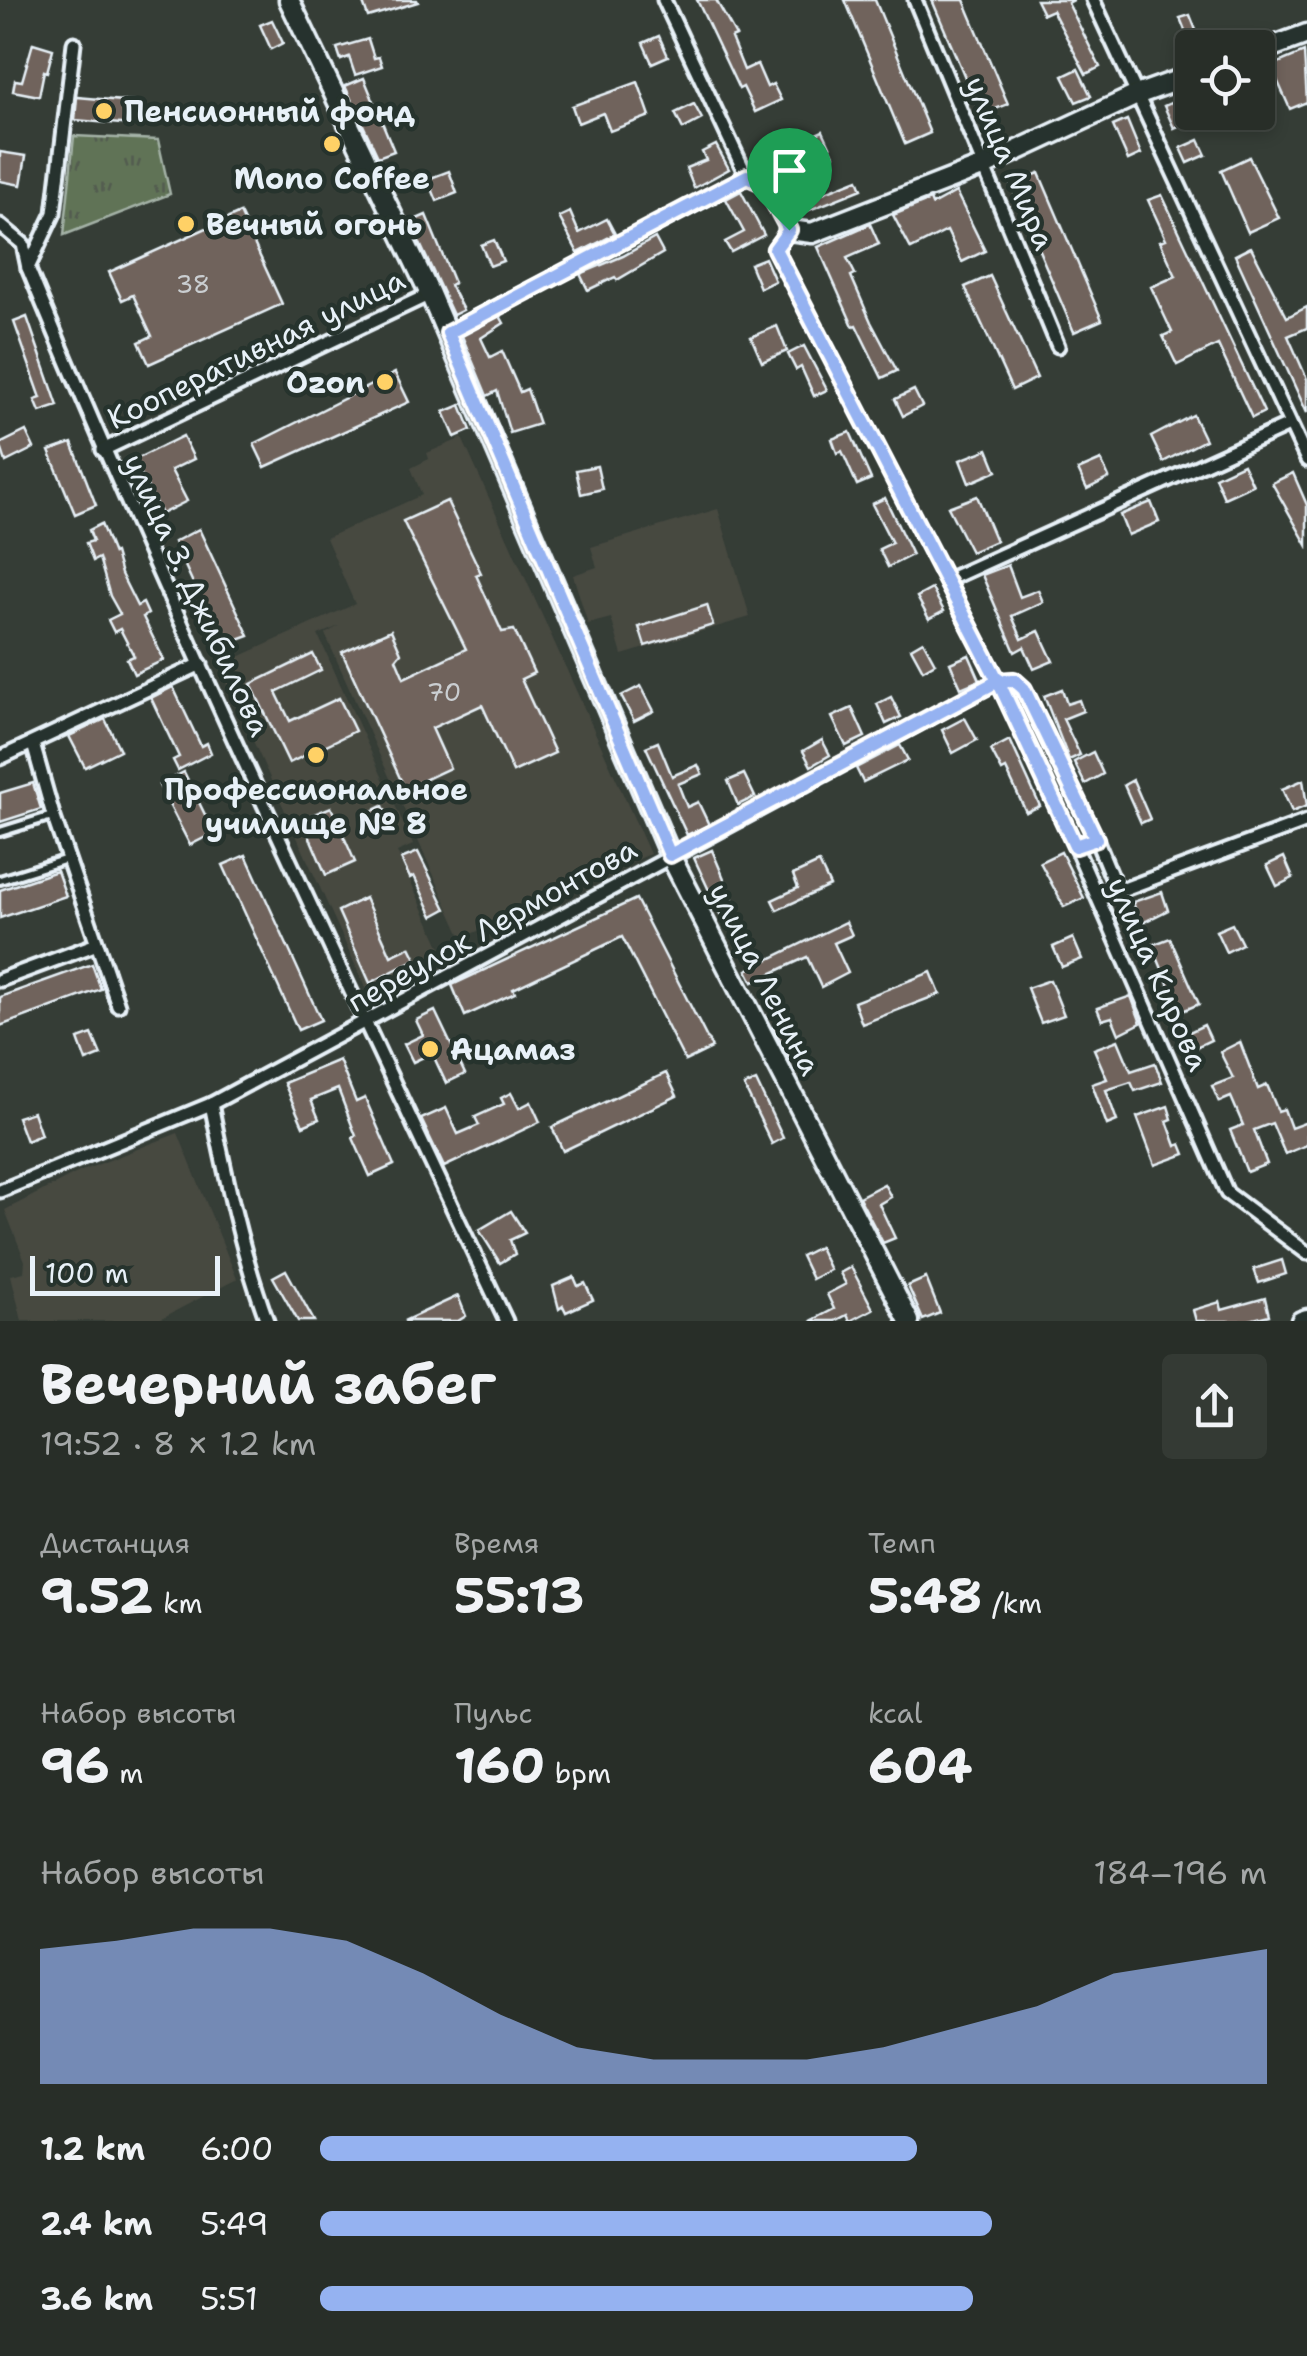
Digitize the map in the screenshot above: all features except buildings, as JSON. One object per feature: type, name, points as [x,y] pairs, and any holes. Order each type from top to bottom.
[{"type":"street","name":"улица Ленина","points":[[289,0],[448,333],[670,855],[909,1321]]},
{"type":"street","points":[[664,0],[747,176],[764,184],[789,230],[812,233],[984,166],[1175,81]]},
{"type":"street","name":"улица Мира","points":[[914,0],[1058,346]]},
{"type":"street","points":[[1093,0],[1307,460]]},
{"type":"street","points":[[1275,46],[1307,34]]},
{"type":"street","points":[[28,268],[54,213],[74,43]]},
{"type":"street","points":[[448,333],[747,176]]},
{"type":"street","name":"улица З. Джибилова","points":[[0,225],[23,244],[28,268],[104,450],[506,1321]]},
{"type":"street","name":"улица Кирова","points":[[789,230],[775,249],[998,681],[1227,1193],[1307,1254]]},
{"type":"street","name":"Кооперативная улица","points":[[104,450],[430,294]]},
{"type":"street","points":[[947,580],[1289,425]]},
{"type":"street","points":[[0,758],[201,664]]},
{"type":"street","points":[[998,681],[1014,680],[1024,689],[1116,885],[1124,889],[1307,821]]},
{"type":"street","name":"переулок Лермонтова","points":[[0,1192],[211,1104],[998,681]]},
{"type":"street","points":[[33,744],[53,815],[118,1004]]},
{"type":"street","points":[[1075,846],[1096,839]]},
{"type":"street","points":[[0,980],[97,944]]},
{"type":"street","points":[[211,1104],[232,1206],[267,1321]]},
{"type":"lane","points":[[0,832],[53,815]]},
{"type":"lane","points":[[0,880],[68,859]]},
{"type":"shaded area","points":[[462,438],[650,854],[462,938],[325,634],[339,626],[318,635],[413,845],[397,852],[446,959],[368,993],[219,666],[355,604],[326,538],[422,495],[411,468],[429,459],[427,453]]},
{"type":"shaded area","points":[[718,509],[750,617],[622,655],[611,618],[588,624],[573,575],[597,567],[591,547]]},
{"type":"shaded area","points":[[178,1133],[237,1279],[156,1321],[22,1321],[11,1275],[24,1272],[25,1261],[5,1210],[79,1172]]},
{"type":"green space","points":[[74,136],[158,140],[170,194],[64,235]]},
{"type":"place","name":"Пенсионный фонд","points":[[104,111]]},
{"type":"place","name":"Mono Coffee","points":[[332,144]]},
{"type":"place","name":"Вечный огонь","points":[[186,224]]},
{"type":"place","name":"Ozon","points":[[385,382]]},
{"type":"place","name":"Профессиональное училище № 8","points":[[316,755]]},
{"type":"place","name":"Ацамаз","points":[[430,1049]]},
{"type":"route","points":[[789,230],[764,184],[747,176],[448,333],[670,855],[998,681],[1075,846],[1096,839],[1024,689],[1014,680],[998,681],[775,249],[789,230]]}]
